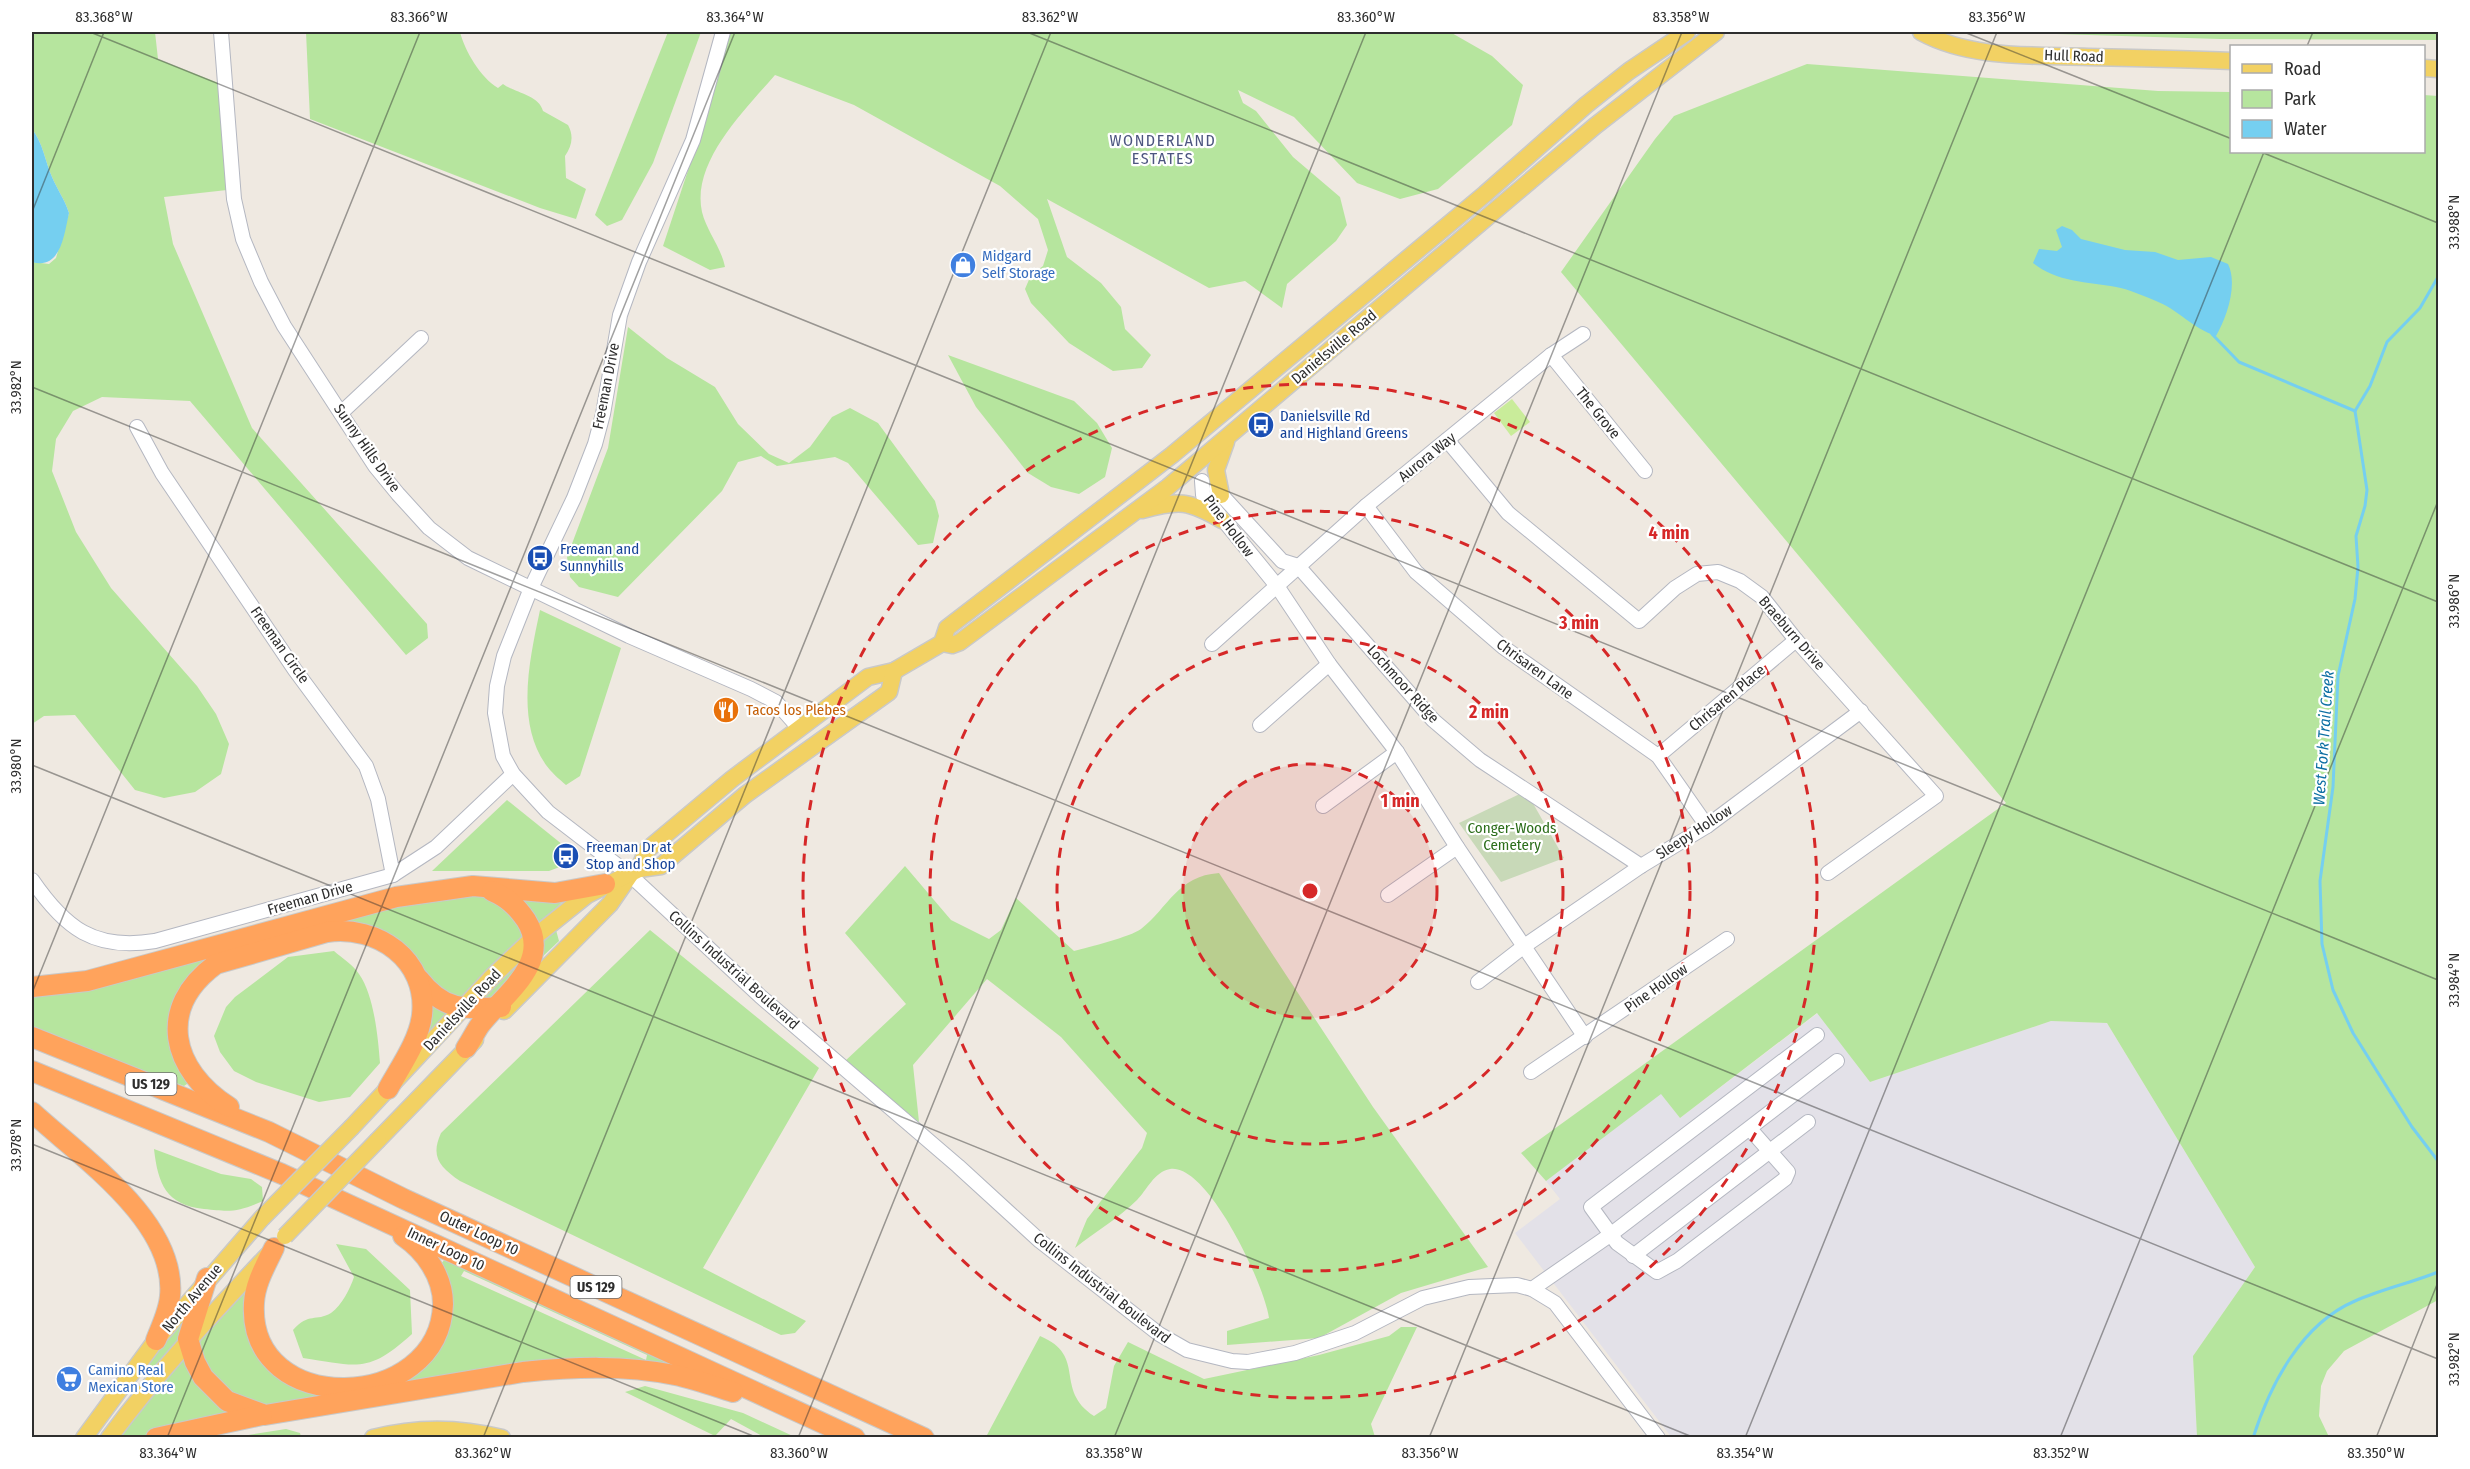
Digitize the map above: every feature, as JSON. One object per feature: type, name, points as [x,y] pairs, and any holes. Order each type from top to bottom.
[{"type":"highway","points":[[32,987],[87,981],[396,897],[473,886],[555,893],[605,884]]},
{"type":"highway","points":[[466,1048],[479,1026],[502,1007],[525,975],[532,958],[532,939],[528,925],[516,906],[506,897],[473,886]]},
{"type":"highway","points":[[269,1132],[211,1095],[192,1076],[185,1063],[178,1037],[179,1014],[188,993],[204,973],[216,964],[238,956],[344,930],[366,933],[390,944],[409,963],[431,995],[448,1005],[462,1008],[502,1007]]},
{"type":"highway","points":[[388,1089],[420,1026],[422,998],[416,974]]},
{"type":"highway","name":"Outer Loop 10","points":[[32,1037],[269,1132],[404,1198],[924,1437]]},
{"type":"highway","name":"Inner Loop 10","points":[[32,1071],[206,1141],[360,1209],[855,1437]]},
{"type":"highway","points":[[32,1112],[135,1206],[159,1241],[168,1267],[170,1297],[156,1340]]},
{"type":"highway","points":[[280,1242],[261,1276],[254,1303],[258,1338],[263,1350],[281,1370],[302,1382],[332,1388],[362,1385],[404,1374],[430,1349],[438,1333],[442,1316],[440,1284],[424,1255],[412,1243],[360,1209]]},
{"type":"highway","points":[[207,1278],[188,1339],[195,1362],[215,1391],[236,1405],[265,1415]]},
{"type":"highway","points":[[156,1437],[265,1415],[522,1372],[602,1367],[676,1375],[793,1409]]},
{"type":"main road","name":"Danielsville Road","points":[[502,1007],[610,904],[635,872],[647,850],[799,728],[868,677],[894,671],[942,643],[947,628],[1172,455],[1485,194],[1572,117],[1629,71],[1686,32]]},
{"type":"main road","name":"Danielsville Road","points":[[942,643],[951,645],[960,642],[1188,470],[1585,134],[1716,32]]},
{"type":"main road","name":"Hull Road","points":[[1921,32],[1954,46],[1986,51],[2033,55],[2230,61]]},
{"type":"main road","points":[[1572,117],[1585,134]]},
{"type":"main road","points":[[1221,495],[1216,477],[1217,462],[1229,436]]},
{"type":"main road","points":[[1133,513],[1183,502],[1196,505],[1222,519]]},
{"type":"main road","name":"Danielsville Road","points":[[310,1168],[388,1089],[462,1008],[532,939],[587,895],[605,884],[635,872],[661,866],[744,795],[889,692],[894,671]]},
{"type":"main road","name":"Danielsville Road","points":[[334,1186],[466,1048]]},
{"type":"main road","name":"North Avenue","points":[[84,1437],[156,1340],[207,1278],[310,1168]]},
{"type":"main road","name":"North Avenue","points":[[110,1437],[148,1384],[188,1339],[334,1186]]},
{"type":"main road","points":[[373,1437],[426,1429],[502,1437]]},
{"type":"street","name":"Sunny Hills Drive","points":[[221,32],[234,199],[243,239],[261,282],[284,326],[375,466],[429,528],[468,558],[629,636],[751,689],[776,702],[799,728]]},
{"type":"street","name":"Freeman Drive","points":[[635,872],[548,812],[513,774],[503,756],[495,713],[497,686],[504,656],[531,588],[573,498],[595,444],[603,414],[620,315],[639,262],[693,140],[723,32]]},
{"type":"street","name":"Aurora Way","points":[[1276,586],[1366,506],[1551,355],[1583,334]]},
{"type":"street","points":[[341,413],[421,338]]},
{"type":"street","name":"The Grove","points":[[1551,355],[1645,471]]},
{"type":"street","name":"Freeman Circle","points":[[137,427],[162,473],[295,670],[366,766],[378,799],[393,875]]},
{"type":"street","name":"Braeburn Drive","points":[[1447,440],[1508,513],[1639,621],[1675,588],[1697,574],[1718,572],[1740,581],[1762,597],[1796,640],[1936,796],[1828,873]]},
{"type":"street","points":[[1172,455],[1202,481]]},
{"type":"street","name":"Pine Hollow","points":[[1298,566],[1282,561],[1211,483],[1202,481],[1203,495],[1276,586],[1329,664],[1397,752],[1456,847],[1585,1037]]},
{"type":"street","name":"Chrisaren Lane","points":[[1366,506],[1416,572],[1503,647],[1658,756],[1707,826]]},
{"type":"street","name":"Lochmoor Ridge","points":[[1298,566],[1433,720],[1480,760],[1641,866]]},
{"type":"street","points":[[1212,644],[1276,586]]},
{"type":"street","name":"Chrisaren Place","points":[[1658,756],[1796,640]]},
{"type":"street","points":[[1260,725],[1329,664]]},
{"type":"street","name":"Sleepy Hollow","points":[[1523,947],[1641,866],[1707,826],[1861,711]]},
{"type":"street","points":[[1323,806],[1397,752]]},
{"type":"street","name":"Freeman Drive","points":[[32,880],[47,903],[76,930],[109,942],[125,945],[155,941],[393,875],[436,847],[513,774]]},
{"type":"street","points":[[1388,895],[1456,847]]},
{"type":"street","name":"Collins Industrial Boulevard","points":[[635,872],[760,996],[953,1162],[1040,1241],[1159,1334],[1186,1350],[1232,1361],[1264,1359],[1325,1345],[1438,1293],[1485,1285],[1517,1285],[1532,1289],[1555,1304],[1658,1437]]},
{"type":"street","name":"Pine Hollow","points":[[1531,1072],[1727,939]]},
{"type":"street","points":[[1478,982],[1523,947]]},
{"type":"street","points":[[1750,1129],[1788,1172],[1785,1179],[1677,1261],[1657,1272],[1633,1256],[1610,1235],[1591,1207],[1817,1035]]},
{"type":"street","points":[[1532,1289],[1610,1235],[1837,1061]]},
{"type":"street","points":[[1633,1256],[1808,1122]]},
{"type":"shaded area","points":[[1818,1013],[1870,1082],[2051,1021],[2107,1023],[2255,1267],[2193,1356],[2197,1437],[1672,1438],[1515,1233],[1560,1199],[1546,1181],[1661,1093],[1680,1118]]},
{"type":"green space","points":[[32,32],[155,32],[158,59],[221,84],[227,190],[164,197],[173,244],[252,428],[427,624],[428,638],[406,655],[190,401],[102,397],[73,411],[56,439],[52,471],[76,532],[111,588],[197,686],[216,714],[229,744],[221,774],[195,792],[164,798],[135,790],[75,715],[44,716],[32,724],[32,262],[49,264],[56,258],[69,213],[52,177],[39,140],[32,129]]},
{"type":"green space","points":[[306,32],[460,32],[474,63],[491,83],[498,88],[503,84],[532,98],[537,101],[543,111],[568,125],[572,137],[571,145],[565,156],[566,178],[586,189],[576,219],[540,208],[310,119]]},
{"type":"green space","points":[[668,32],[701,32],[653,163],[622,220],[607,226],[595,215]]},
{"type":"green space","points":[[730,32],[1450,32],[1492,56],[1523,85],[1512,125],[1438,189],[1400,199],[1357,183],[1294,117],[1238,90],[1243,103],[1256,111],[1293,157],[1340,197],[1347,225],[1336,241],[1287,284],[1282,308],[1245,281],[1209,288],[1047,199],[1067,257],[1101,283],[1121,307],[1125,329],[1151,355],[1142,368],[1113,371],[1069,343],[1031,303],[1025,289],[1031,275],[1043,266],[1048,250],[1038,219],[1000,186],[854,105],[775,75],[723,138],[705,174],[701,193],[702,212],[725,267],[710,270],[663,246],[711,101]]},
{"type":"green space","points":[[1989,32],[2438,32],[2438,40],[2220,39]]},
{"type":"green space","points":[[1807,64],[2158,91],[2230,92],[2230,153],[2425,153],[2425,95],[2438,96],[2438,1300],[2344,1351],[2327,1371],[2321,1386],[2319,1416],[2329,1437],[2197,1437],[2193,1356],[2255,1267],[2107,1023],[2051,1021],[1870,1082],[1817,1013],[1680,1118],[1661,1094],[1546,1181],[1521,1153],[2006,803],[1561,272],[1655,139],[1674,116]]},
{"type":"green space","points":[[628,327],[667,358],[715,387],[738,424],[769,454],[789,463],[810,447],[832,417],[850,408],[878,423],[935,501],[939,516],[933,543],[918,545],[848,463],[835,457],[777,466],[761,456],[738,462],[722,491],[618,597],[579,587],[570,577],[567,557],[608,448]]},
{"type":"green space","points":[[948,355],[1074,401],[1097,423],[1112,448],[1105,477],[1079,494],[1051,487],[1028,473],[976,407]]},
{"type":"green space","points":[[1512,399],[1530,422],[1511,436],[1494,413]]},
{"type":"green space","points":[[540,610],[621,648],[580,776],[566,785],[546,765],[536,748],[528,709],[529,669]]},
{"type":"green space","name":"Conger-Woods Cemetery","points":[[1526,791],[1564,858],[1501,882],[1459,823]]},
{"type":"green space","points":[[507,800],[568,849],[573,862],[549,871],[432,871]]},
{"type":"green space","points":[[905,866],[951,920],[989,939],[1001,930],[1016,898],[1074,951],[1136,932],[1151,920],[1183,886],[1205,875],[1219,873],[1373,1107],[1488,1267],[1401,1293],[1319,1338],[1227,1345],[1227,1331],[1269,1318],[1257,1280],[1232,1229],[1201,1185],[1185,1172],[1170,1169],[1164,1171],[1151,1182],[1130,1207],[1075,1248],[1087,1219],[1142,1148],[1147,1133],[1061,1037],[987,979],[913,1065],[919,1122],[844,1062],[906,1004],[845,933]]},
{"type":"green space","points":[[460,892],[499,898],[527,937],[459,1002],[452,1001],[372,930],[234,952],[185,988],[190,1082],[184,1086],[32,1028],[32,992],[397,903]]},
{"type":"green space","points":[[509,894],[566,898],[538,928]]},
{"type":"green space","points":[[556,930],[559,941],[539,960],[537,945]]},
{"type":"green space","points":[[650,930],[819,1068],[703,1268],[806,1321],[795,1333],[781,1335],[460,1181],[439,1161],[437,1149],[441,1133]]},
{"type":"green space","points":[[334,951],[354,968],[364,983],[374,1017],[380,1063],[350,1097],[319,1102],[256,1082],[234,1071],[220,1052],[214,1036],[226,1007],[235,997],[288,957]]},
{"type":"green space","points":[[524,956],[497,998],[479,999]]},
{"type":"green space","points":[[426,998],[452,1011],[413,1052]]},
{"type":"green space","points":[[154,1149],[221,1174],[251,1179],[262,1187],[263,1201],[228,1211],[191,1207],[181,1203],[166,1191],[158,1173]]},
{"type":"green space","points":[[336,1244],[366,1249],[410,1290],[412,1334],[384,1356],[362,1364],[303,1358],[293,1330],[308,1319],[331,1313],[339,1306],[348,1292],[354,1277]]},
{"type":"green space","points":[[446,1258],[687,1368],[654,1368],[264,1408],[215,1386],[195,1340],[253,1279],[255,1350],[270,1371],[294,1386],[310,1392],[427,1360],[439,1266]],"holes":[[[464,1271],[647,1355],[646,1360],[461,1276]]]},
{"type":"green space","points":[[189,1309],[184,1333],[145,1378],[141,1375]]},
{"type":"green space","points":[[1401,1327],[1417,1327],[1371,1424],[1375,1437],[987,1435],[1040,1336],[1054,1344],[1063,1353],[1075,1395],[1082,1406],[1094,1416],[1106,1408],[1114,1366],[1128,1342],[1204,1379],[1319,1355],[1389,1336]]},
{"type":"green space","points":[[186,1349],[241,1412],[163,1428],[141,1437],[119,1438]]},
{"type":"green space","points":[[645,1386],[743,1413],[795,1437],[764,1437],[731,1419],[715,1436],[625,1392]]},
{"type":"green space","points":[[286,1429],[300,1433],[301,1437],[236,1437]]},
{"type":"water","points":[[32,129],[39,140],[52,177],[69,213],[60,249],[49,261],[42,263],[32,262]]},
{"type":"water","points":[[2062,226],[2072,230],[2081,239],[2125,250],[2155,252],[2178,260],[2211,257],[2228,264],[2232,281],[2230,300],[2216,336],[2200,329],[2164,305],[2141,295],[2121,288],[2062,278],[2033,263],[2039,249],[2057,251],[2062,247],[2056,230]]},
{"type":"waterway","name":"West Fork Trail Creek","points":[[2438,277],[2420,308],[2387,342],[2370,386],[2355,411],[2367,490],[2356,536],[2358,567],[2355,599],[2338,676],[2333,787],[2320,881],[2322,944],[2333,990],[2353,1033],[2412,1127],[2438,1161]]},
{"type":"waterway","points":[[2212,334],[2239,362],[2355,411]]},
{"type":"waterway","name":"West Fork Trail Creek","points":[[2253,1438],[2269,1397],[2290,1358],[2303,1340],[2319,1325],[2336,1311],[2355,1301],[2438,1272]]},
{"type":"place","name":"Midgard Self Storage","points":[[963,265]]},
{"type":"place","name":"Danielsville Rd and Highland Greens","points":[[1261,425]]},
{"type":"place","name":"Freeman and Sunnyhills","points":[[540,558]]},
{"type":"place","name":"Tacos los Plebes","points":[[726,710]]},
{"type":"place","name":"Freeman Dr at Stop and Shop","points":[[566,856]]},
{"type":"place","name":"Camino Real Mexican Store","points":[[69,1379]]},
{"type":"district","name":"WONDERLAND ESTATES","points":[[1163,149]]}]
